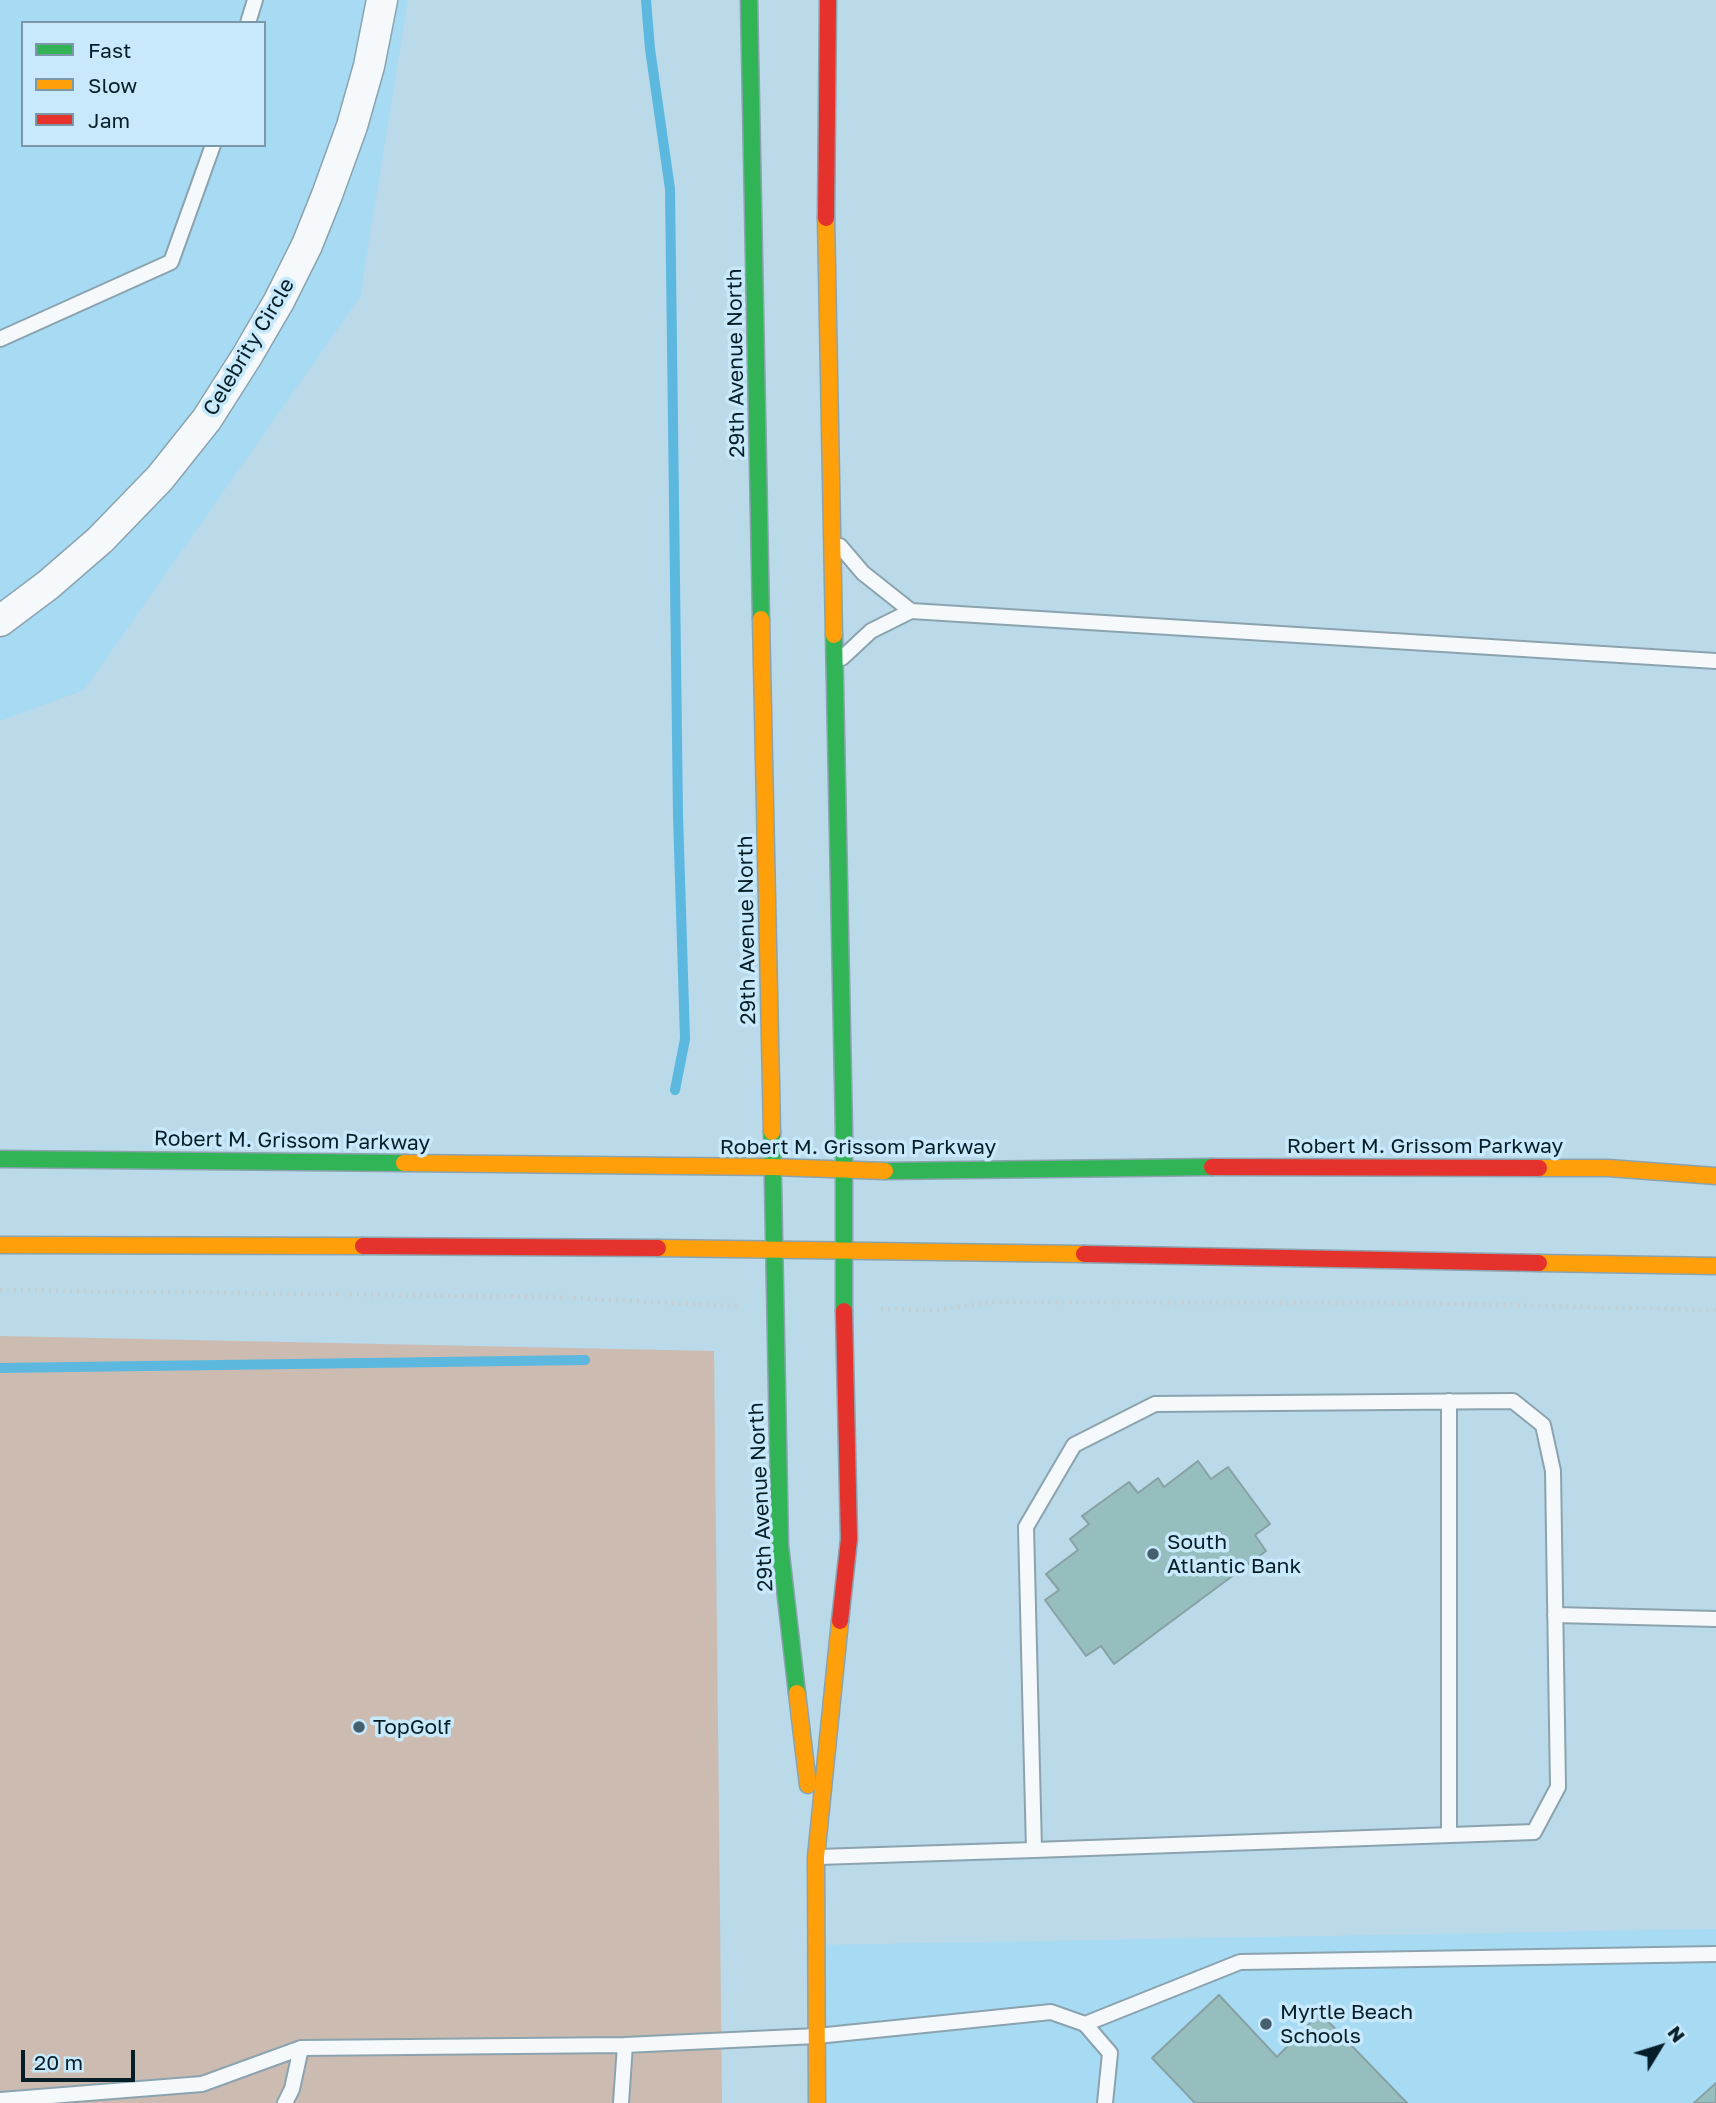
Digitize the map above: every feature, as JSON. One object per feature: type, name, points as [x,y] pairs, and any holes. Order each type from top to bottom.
[{"type":"main road","name":"29th Avenue North","points":[[749,0],[780,1546],[817,1857]]},
{"type":"main road","name":"29th Avenue North","points":[[817,2103],[817,1857],[849,1539],[843,1251],[845,1171],[826,234],[828,0]]},
{"type":"main road","name":"Robert M. Grissom Parkway","points":[[0,1159],[772,1167],[845,1171],[1256,1167],[1608,1168],[1716,1176]]},
{"type":"main road","points":[[0,1245],[774,1248],[1716,1266]]},
{"type":"street","name":"Celebrity Circle","points":[[0,621],[48,585],[89,549],[160,478],[207,419],[247,356],[307,245],[327,195],[352,126],[369,66],[382,0]]},
{"type":"lane","points":[[249,21],[255,0]]},
{"type":"lane","points":[[0,339],[171,262],[212,147]]},
{"type":"lane","points":[[832,536],[863,573],[911,611]]},
{"type":"lane","points":[[834,665],[870,631],[911,611],[1716,661]]},
{"type":"lane","points":[[1449,1401],[1449,1835]]},
{"type":"lane","points":[[817,1857],[1034,1850],[1534,1832],[1558,1787],[1553,1471],[1543,1425],[1513,1401],[1155,1404],[1074,1445],[1026,1527],[1034,1850]]},
{"type":"lane","points":[[1555,1615],[1716,1619]]},
{"type":"lane","points":[[1085,2024],[1240,1962],[1716,1954]]},
{"type":"lane","points":[[0,2100],[104,2098],[202,2084],[301,2048],[625,2046],[817,2036],[1051,2012],[1085,2024],[1110,2053],[1105,2103]]},
{"type":"lane","points":[[621,2103],[625,2046]]},
{"type":"lane","points":[[285,2103],[292,2089],[301,2048]]},
{"type":"shaded area","points":[[0,0],[408,0],[360,297],[84,690],[0,721]]},
{"type":"shaded area","name":"TopGolf","points":[[0,1336],[714,1351],[722,2103],[0,2103]]},
{"type":"shaded area","name":"Myrtle Beach Schools","points":[[1716,1929],[1716,2103],[817,2103],[817,1945]]},
{"type":"building","points":[[1198,1461],[1211,1479],[1228,1467],[1270,1524],[1255,1535],[1266,1551],[1114,1664],[1101,1646],[1086,1656],[1045,1600],[1059,1590],[1046,1574],[1078,1550],[1070,1539],[1089,1524],[1082,1516],[1129,1482],[1138,1493],[1158,1478],[1164,1487]]},
{"type":"building","points":[[1219,1995],[1277,2057],[1320,2013],[1407,2103],[1195,2103],[1152,2058]]},
{"type":"building","points":[[1716,2083],[1716,2103],[1694,2103]]},
{"type":"waterway","points":[[646,0],[650,49],[670,189],[678,815],[685,1039],[675,1090]]},
{"type":"waterway","points":[[0,1368],[585,1360]]},
{"type":"traffic: fast","points":[[749,0],[761,619]]},
{"type":"traffic: fast","points":[[834,635],[844,1132],[844,1311]]},
{"type":"traffic: fast","points":[[772,1132],[780,1546],[797,1693]]},
{"type":"traffic: fast","points":[[0,1159],[404,1163]]},
{"type":"traffic: fast","points":[[885,1171],[1212,1167]]},
{"type":"traffic: slow","points":[[826,218],[834,635]]},
{"type":"traffic: slow","points":[[761,619],[772,1132]]},
{"type":"traffic: slow","points":[[404,1163],[773,1167],[885,1171]]},
{"type":"traffic: slow","points":[[1539,1168],[1608,1168],[1716,1176]]},
{"type":"traffic: slow","points":[[0,1245],[363,1246]]},
{"type":"traffic: slow","points":[[658,1248],[1084,1254]]},
{"type":"traffic: slow","points":[[1539,1263],[1716,1266]]},
{"type":"traffic: slow","points":[[817,2103],[816,1857],[840,1621]]},
{"type":"traffic: slow","points":[[797,1693],[808,1785]]},
{"type":"traffic: jam","points":[[826,218],[828,0]]},
{"type":"traffic: jam","points":[[1212,1167],[1539,1168]]},
{"type":"traffic: jam","points":[[363,1246],[658,1248]]},
{"type":"traffic: jam","points":[[1084,1254],[1539,1263]]},
{"type":"traffic: jam","points":[[840,1621],[849,1539],[844,1311]]},
{"type":"place","name":"South Atlantic Bank","points":[[1153,1554]]},
{"type":"place","name":"TopGolf","points":[[359,1727]]},
{"type":"place","name":"Myrtle Beach Schools","points":[[1266,2024]]}]
